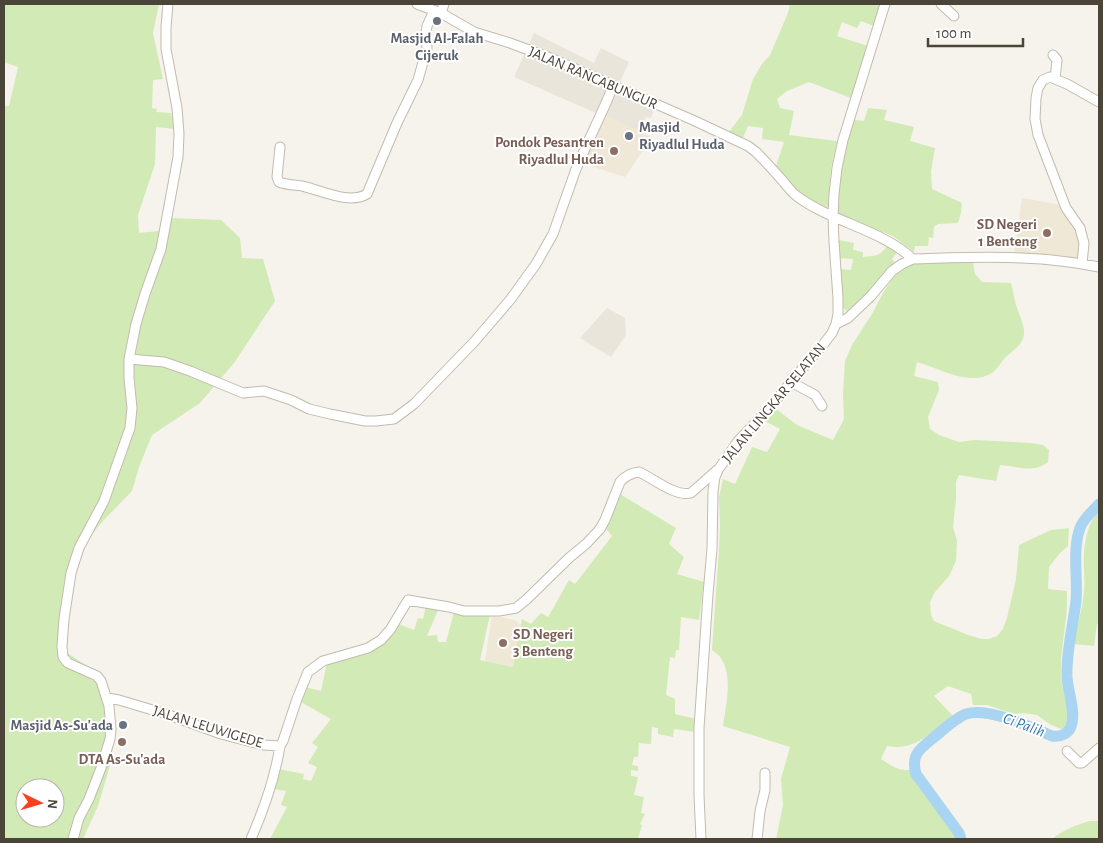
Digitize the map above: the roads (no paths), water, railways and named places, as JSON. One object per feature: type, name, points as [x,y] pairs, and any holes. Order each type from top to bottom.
[{"type":"street","points":[[73,839],[79,818],[89,799],[101,768],[112,729],[107,698],[101,681],[97,676],[68,663],[63,657],[68,586],[79,548],[104,501],[130,428],[132,408],[129,359],[136,324],[161,249],[178,157],[177,108],[166,49],[168,4]]},
{"type":"street","name":"JALAN RANCABUNGUR","points":[[417,4],[437,12],[474,32],[553,59],[695,120],[748,146],[756,152],[798,197],[833,217],[883,238],[904,250],[913,259]]},
{"type":"street","points":[[280,147],[277,177],[279,182],[348,198],[357,198],[367,194],[397,123],[418,80],[426,52],[427,26],[444,4]]},
{"type":"street","name":"JALAN LINGKAR SELATAN","points":[[701,839],[699,796],[700,719],[715,477],[738,441],[772,405],[828,339],[836,324],[838,298],[833,217],[835,181],[841,148],[885,4]]},
{"type":"street","points":[[941,4],[954,16]]},
{"type":"street","points":[[1053,55],[1057,60],[1055,78]]},
{"type":"street","points":[[1082,264],[1084,243],[1080,228],[1066,208],[1038,135],[1035,119],[1036,98],[1038,88],[1043,80],[1050,77],[1099,102]]},
{"type":"street","points":[[129,359],[164,362],[242,393],[264,391],[291,400],[309,409],[330,414],[365,421],[394,419],[414,404],[474,342],[510,300],[536,264],[553,234],[576,169],[613,86]]},
{"type":"street","points":[[836,324],[848,318],[871,296],[892,271],[913,259],[1023,258],[1099,267]]},
{"type":"street","points":[[790,382],[815,395],[822,406]]},
{"type":"street","name":"JALAN LEUWIGEDE","points":[[107,698],[166,714],[221,734],[263,745],[280,746],[308,672],[323,661],[368,648],[381,640],[390,630],[408,600],[464,611],[499,611],[516,608],[528,599],[600,529],[623,477],[639,472],[686,494],[691,493],[718,470]]},
{"type":"street","points":[[251,839],[270,788],[280,746]]},
{"type":"street","points":[[1067,751],[1079,763],[1082,763],[1099,748]]},
{"type":"street","points":[[756,839],[765,790],[765,773]]},
{"type":"waterway","name":"Ci Palih","points":[[961,839],[959,833],[916,774],[915,758],[919,750],[927,743],[966,714],[986,713],[998,716],[1052,736],[1062,735],[1069,730],[1073,712],[1067,668],[1076,601],[1076,545],[1081,525],[1099,504]]},
{"type":"place","name":"Masjid Al-Falah Cijeruk","points":[[437,21]]},
{"type":"place","name":"Masjid Riyadlul Huda","points":[[629,136]]},
{"type":"place","name":"Pondok Pesantren Riyadlul Huda","points":[[614,151]]},
{"type":"place","name":"SD Negeri 1 Benteng","points":[[1047,233]]},
{"type":"place","name":"SD Negeri 3 Benteng","points":[[503,643]]},
{"type":"place","name":"Masjid As-Su'ada","points":[[123,725]]},
{"type":"place","name":"DTA As-Su'ada","points":[[122,742]]}]
